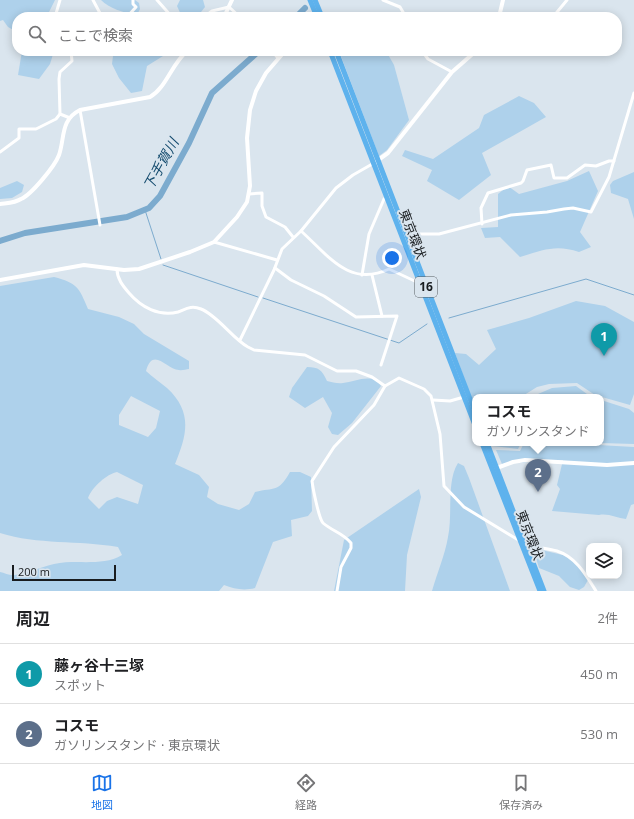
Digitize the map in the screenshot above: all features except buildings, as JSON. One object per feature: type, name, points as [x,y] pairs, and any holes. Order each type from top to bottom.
[{"type":"highway","points":[[310,0],[315,12]]},
{"type":"highway","points":[[315,0],[320,12]]},
{"type":"highway","name":"東京環状","points":[[332,56],[376,162],[472,404]]},
{"type":"highway","name":"東京環状","points":[[338,56],[387,197],[404,234],[421,284],[472,417]]},
{"type":"highway","name":"東京環状","points":[[483,446],[526,544],[544,591]]},
{"type":"highway","name":"東京環状","points":[[488,446],[494,469],[540,591]]},
{"type":"highway","points":[[520,541],[526,544]]},
{"type":"street","points":[[56,12],[60,0]]},
{"type":"street","points":[[93,0],[99,12]]},
{"type":"street","points":[[132,12],[136,7],[133,4],[133,0]]},
{"type":"street","points":[[157,0],[168,12]]},
{"type":"street","points":[[226,12],[232,0]]},
{"type":"street","points":[[383,0],[400,7],[403,12]]},
{"type":"street","points":[[500,12],[503,0]]},
{"type":"street","points":[[557,12],[566,0]]},
{"type":"street","points":[[211,12],[229,6]]},
{"type":"street","points":[[229,6],[235,12]]},
{"type":"street","points":[[0,152],[19,138],[19,128],[36,129],[56,119],[60,114],[60,72],[72,61],[72,56]]},
{"type":"street","points":[[0,204],[22,199],[29,194],[55,163],[60,151],[63,129],[70,118],[80,110],[153,95],[158,92],[181,56]]},
{"type":"street","points":[[426,56],[428,59],[452,72]]},
{"type":"street","points":[[240,340],[275,268],[282,248],[300,231],[336,188],[353,175],[388,154],[452,72],[470,56]]},
{"type":"street","points":[[0,280],[84,265],[132,270],[146,267],[202,248],[214,242],[243,210],[249,194],[250,179],[247,138],[250,110],[261,82],[278,58]]},
{"type":"street","points":[[404,234],[439,234],[482,224],[511,215],[573,208],[590,212],[606,183],[634,93]]},
{"type":"street","points":[[80,110],[100,225]]},
{"type":"street","points":[[60,114],[70,118]]},
{"type":"street","points":[[482,224],[481,208],[488,193],[521,183],[527,170],[551,165],[554,178],[567,178],[585,165],[596,166],[609,161],[614,161]]},
{"type":"street","points":[[249,194],[262,193],[262,206],[266,216],[285,226],[293,237]]},
{"type":"street","points":[[362,275],[369,234],[384,199],[387,197]]},
{"type":"street","points":[[300,231],[336,263],[362,275],[372,275],[389,269],[421,284]]},
{"type":"street","points":[[214,242],[277,260]]},
{"type":"street","points":[[275,268],[291,280],[324,296],[356,317],[397,316],[381,365]]},
{"type":"street","points":[[117,269],[118,277],[123,285],[142,307],[155,312],[167,313],[176,312],[188,307],[200,308],[240,340],[242,344],[254,350],[305,355],[337,371],[356,372],[372,377],[385,386]]},
{"type":"street","points":[[372,275],[382,316]]},
{"type":"street","points":[[337,591],[341,567],[351,548],[351,543],[344,535],[331,529],[321,520],[312,481],[334,447],[374,405],[385,386],[399,378],[424,389],[432,400],[440,434],[444,486],[464,507],[506,534],[520,541]]},
{"type":"street","points":[[432,400],[450,401],[464,397]]},
{"type":"street","points":[[494,469],[513,462],[526,460],[607,465],[634,463]]},
{"type":"street","points":[[526,544],[539,549],[555,550],[570,557],[584,572],[596,591]]},
{"type":"shaded area","points":[[0,0],[55,0],[49,12],[12,12],[12,29],[8,27],[3,20],[0,21]]},
{"type":"shaded area","points":[[101,0],[135,0],[139,3],[140,9],[138,12],[123,12]]},
{"type":"shaded area","points":[[180,0],[203,0],[205,7],[201,12],[180,12],[177,6]]},
{"type":"shaded area","points":[[21,56],[52,56],[50,64],[39,79],[18,75]]},
{"type":"shaded area","points":[[113,56],[163,56],[147,66],[142,91],[131,93],[119,78],[112,64]]},
{"type":"shaded area","points":[[341,56],[389,56],[394,65],[409,120],[387,150],[379,156]]},
{"type":"shaded area","points":[[519,96],[534,103],[546,117],[482,153],[491,175],[459,200],[427,181],[432,170],[402,156],[405,150],[433,159],[479,128],[484,115]]},
{"type":"shaded area","points":[[589,171],[598,191],[580,232],[591,247],[579,252],[556,248],[520,257],[500,237],[485,238],[481,228],[498,227],[498,194],[508,186],[519,194],[567,181]]},
{"type":"shaded area","points":[[634,172],[634,219],[628,199],[611,193],[610,185],[613,181]]},
{"type":"shaded area","points":[[17,181],[24,185],[22,192],[12,198],[0,199],[0,188]]},
{"type":"shaded area","points":[[54,277],[68,281],[79,291],[88,309],[119,317],[134,324],[144,334],[189,361],[189,369],[180,370],[174,369],[156,359],[152,360],[146,371],[167,388],[175,397],[181,406],[184,415],[185,434],[175,464],[199,475],[209,487],[207,497],[218,504],[239,510],[249,504],[255,492],[276,488],[286,479],[290,472],[300,472],[311,477],[312,511],[308,516],[291,520],[292,536],[273,542],[255,588],[239,589],[224,585],[219,591],[0,591],[0,572],[15,575],[54,564],[106,561],[122,555],[118,547],[43,541],[14,537],[0,533],[0,286]],"holes":[[[131,396],[160,411],[156,428],[148,437],[119,425],[119,415]],[[117,472],[143,485],[138,504],[117,497],[107,501],[99,509],[88,498],[96,485],[104,478]]]},
{"type":"shaded area","points":[[576,301],[605,306],[634,322],[634,394],[630,405],[604,398],[604,394],[594,394],[577,383],[549,384],[537,387],[526,394],[472,394],[472,400],[455,353],[466,354],[479,365],[496,349],[487,330],[529,318]]},
{"type":"shaded area","points":[[307,367],[320,370],[327,381],[341,383],[373,379],[381,386],[352,423],[338,435],[332,434],[328,427],[332,413],[323,397],[305,408],[289,397],[292,388]]},
{"type":"shaded area","points":[[576,386],[587,394],[538,394],[552,388]]},
{"type":"shaded area","points":[[604,401],[629,409],[634,413],[634,444],[604,443]]},
{"type":"shaded area","points":[[604,445],[634,447],[634,504],[631,505],[626,519],[606,515],[552,511],[560,489],[557,485],[563,460],[502,464],[496,450],[520,451],[522,446]]},
{"type":"shaded area","points":[[493,446],[520,446],[518,449]]},
{"type":"shaded area","points":[[458,463],[464,466],[469,478],[510,591],[432,591],[447,544],[452,479]]},
{"type":"shaded area","points":[[419,489],[421,497],[407,555],[405,591],[334,591],[344,540]]},
{"type":"shaded area","points":[[533,548],[567,556],[578,566],[588,580],[584,587],[579,590],[570,587],[559,576],[539,568]]},
{"type":"waterway","name":"下手賀川","points":[[301,12],[305,8]]},
{"type":"waterway","name":"下手賀川","points":[[0,241],[25,233],[127,217],[149,208],[160,196],[189,143],[212,93],[253,56]]},
{"type":"waterway","points":[[145,210],[161,259]]},
{"type":"waterway","points":[[163,265],[258,297]]},
{"type":"waterway","points":[[449,318],[586,279],[634,295]]},
{"type":"waterway","points":[[263,298],[399,343],[427,324]]},
{"type":"place","name":"藤ヶ谷十三塚","points":[[604,356]]},
{"type":"place","name":"コスモ","points":[[538,492]]}]
